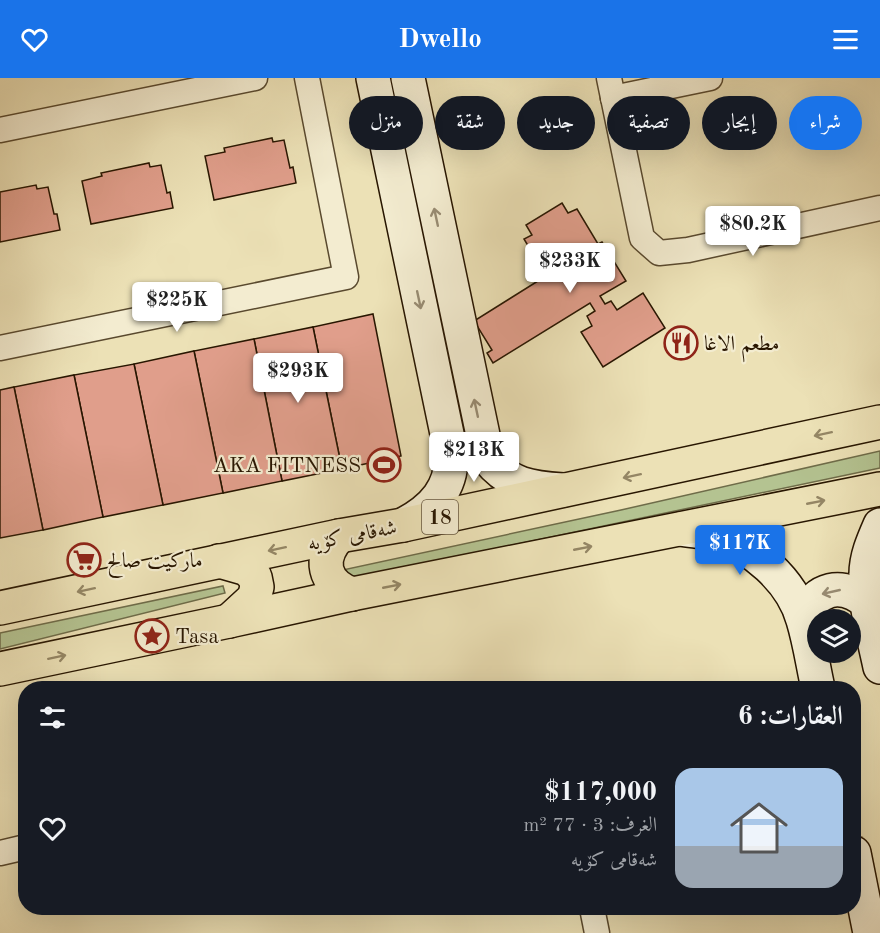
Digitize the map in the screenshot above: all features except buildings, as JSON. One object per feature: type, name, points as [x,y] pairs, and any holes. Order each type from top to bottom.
[{"type":"highway","name":"شەقامی کۆیە","points":[[0,608],[339,536],[403,525],[880,422]]},
{"type":"highway","points":[[0,669],[352,594],[880,489]]},
{"type":"highway","points":[[339,536],[331,545],[326,557],[326,569],[332,581],[341,589],[352,594]]},
{"type":"highway","points":[[219,561],[247,569],[255,577],[258,587],[254,598],[229,621]]},
{"type":"street","points":[[0,130],[186,85],[255,78]]},
{"type":"street","points":[[0,348],[346,277],[307,78]]},
{"type":"street","points":[[373,78],[452,462],[448,482],[438,498],[420,516],[403,525]]},
{"type":"street","points":[[408,78],[486,454],[506,478],[522,485],[568,490]]},
{"type":"street","points":[[710,78],[611,88],[642,238],[659,253],[688,250],[880,208]]},
{"type":"street","points":[[452,462],[486,454]]},
{"type":"street","points":[[880,525],[871,546],[866,574],[868,603],[880,667]]},
{"type":"street","points":[[681,529],[712,534],[742,546],[768,565],[789,590],[803,618],[816,681]]},
{"type":"street","points":[[803,618],[807,607],[815,598],[836,589],[848,590],[868,603]]},
{"type":"street","points":[[0,853],[18,849]]},
{"type":"street","points":[[861,888],[870,933]]},
{"type":"street","points":[[593,915],[597,933]]},
{"type":"green space","points":[[880,451],[880,468],[341,581],[338,571],[621,510]]},
{"type":"green space","points":[[223,586],[225,593],[0,649],[0,633]]},
{"type":"place","name":"مطعم الاغا","points":[[681,343]]},
{"type":"place","name":"AKA FITNESS","points":[[384,465]]},
{"type":"place","name":"ماركيت صالح","points":[[84,560]]},
{"type":"place","name":"Tasa","points":[[152,636]]}]
